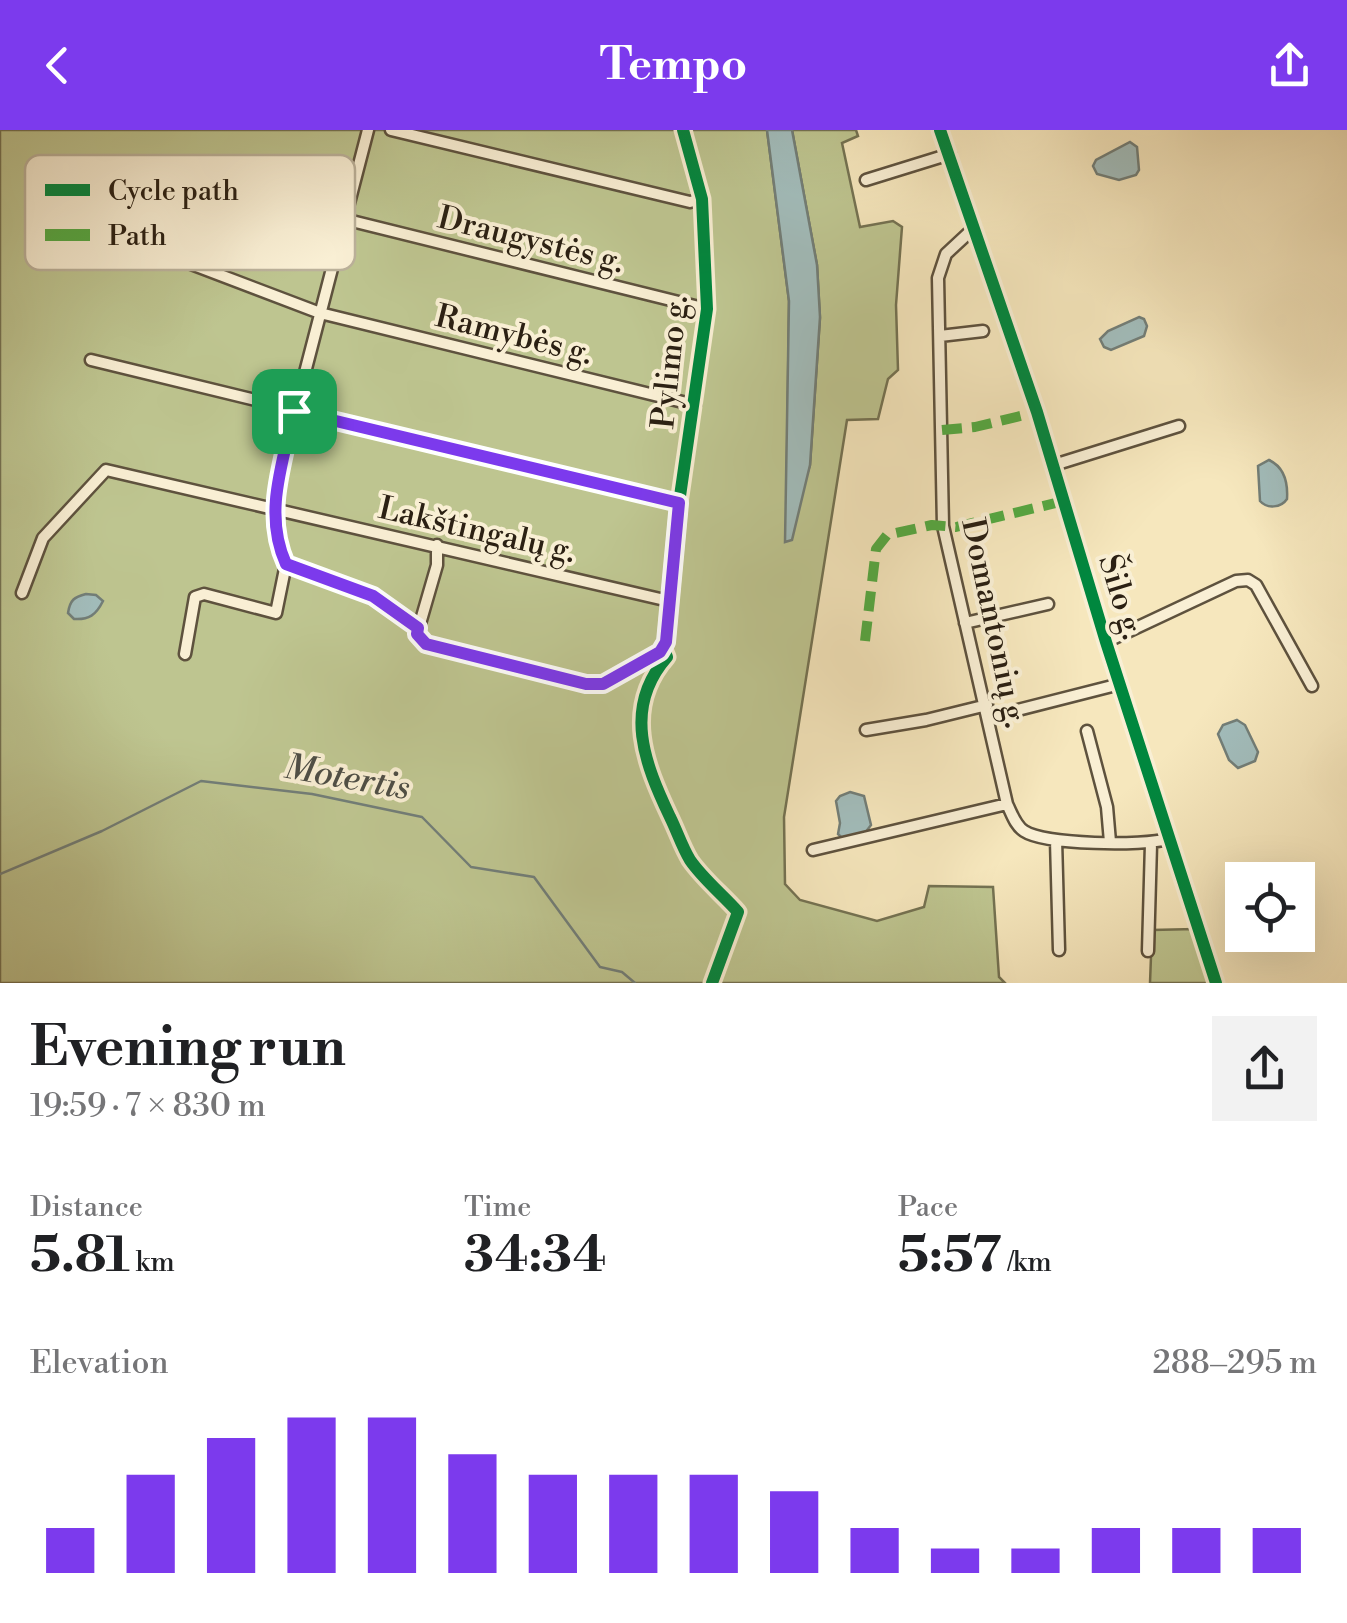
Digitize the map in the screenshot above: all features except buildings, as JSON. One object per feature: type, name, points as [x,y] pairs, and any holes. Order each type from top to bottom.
[{"type":"street","points":[[355,178],[368,130]]},
{"type":"street","points":[[391,130],[690,202],[702,199]]},
{"type":"street","name":"Pylimo g.","points":[[419,633],[426,644],[586,684],[603,684],[660,652],[666,642],[679,503],[707,309],[702,199],[683,130]]},
{"type":"street","name":"Šilo g.","points":[[940,130],[1054,465],[1106,642],[1216,983]]},
{"type":"street","points":[[866,180],[950,154]]},
{"type":"street","name":"Draugystės g.","points":[[355,222],[707,309]]},
{"type":"street","name":"Domantonių g.","points":[[974,227],[940,264],[943,526],[1007,804]]},
{"type":"street","name":"Ramybės g.","points":[[206,270],[320,314],[695,405]]},
{"type":"street","points":[[184,654],[195,598],[204,594],[276,613],[286,564],[278,546],[273,507],[331,270]]},
{"type":"street","points":[[940,336],[983,331]]},
{"type":"street","points":[[92,360],[679,503]]},
{"type":"street","points":[[1054,465],[1180,426]]},
{"type":"street","name":"Lakštingalų g.","points":[[22,593],[43,538],[106,470],[669,601]]},
{"type":"street","points":[[286,564],[373,596],[419,633],[437,565],[437,545]]},
{"type":"street","name":"Šilo g.","points":[[1106,642],[1236,581],[1248,580],[1256,586],[1312,686]]},
{"type":"street","points":[[965,623],[1048,604]]},
{"type":"street","points":[[866,730],[988,711],[1120,684]]},
{"type":"street","points":[[1087,731],[1107,808],[1110,842]]},
{"type":"street","points":[[813,850],[1007,804],[1024,831],[1056,840],[1151,844],[1168,839]]},
{"type":"street","points":[[1056,840],[1059,950]]},
{"type":"street","points":[[1148,950],[1151,844]]},
{"type":"green space","points":[[0,130],[767,130],[789,301],[786,541],[810,465],[820,318],[817,265],[792,130],[856,130],[858,136],[842,143],[860,227],[893,221],[902,227],[896,305],[898,370],[888,379],[878,419],[847,420],[784,817],[785,884],[800,900],[877,921],[924,907],[929,886],[993,887],[999,977],[1005,983],[0,983]]},
{"type":"green space","points":[[1195,929],[1213,983],[1150,983],[1152,930]]},
{"type":"water","points":[[767,130],[792,130],[817,265],[820,317],[810,465],[792,540],[785,542],[789,301]]},
{"type":"water","points":[[1130,142],[1137,147],[1136,175],[1119,180],[1097,174],[1093,166],[1096,160]]},
{"type":"water","points":[[1139,317],[1147,326],[1144,336],[1111,350],[1104,347],[1100,339],[1108,331]]},
{"type":"water","points":[[1269,460],[1282,471],[1287,487],[1287,499],[1274,506],[1260,501],[1258,466]]},
{"type":"water","points":[[86,594],[103,601],[92,616],[74,619],[68,613],[70,605]]},
{"type":"water","points":[[1237,720],[1245,725],[1258,752],[1255,761],[1238,768],[1229,760],[1218,734],[1223,725]]},
{"type":"water","points":[[850,792],[864,796],[871,825],[865,833],[842,838],[838,834],[836,801]]},
{"type":"waterway","name":"Motertis","points":[[0,874],[102,831],[201,781],[312,794],[422,817],[471,867],[534,877],[600,967],[622,972],[635,983]]},
{"type":"marked path","points":[[942,430],[975,427],[1037,412]]},
{"type":"marked path","points":[[865,641],[876,549],[887,535],[932,525],[956,527],[1064,501]]},
{"type":"cycle path","points":[[683,130],[702,199],[707,309],[679,503],[663,647],[667,657],[645,696],[642,736],[653,777],[687,855],[738,912],[712,983]]},
{"type":"cycle path","points":[[940,130],[1037,412],[1216,983]]},
{"type":"route","points":[[294,411],[679,503],[666,642],[660,652],[603,684],[586,684],[426,644],[417,634],[418,628],[373,596],[286,564],[274,530],[273,507],[294,411]]}]
